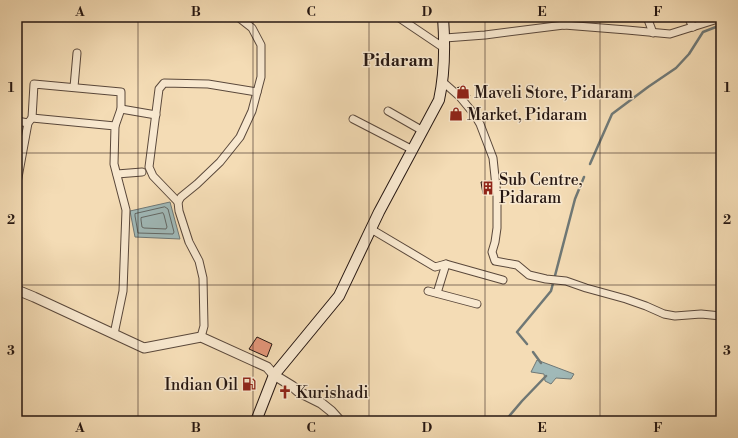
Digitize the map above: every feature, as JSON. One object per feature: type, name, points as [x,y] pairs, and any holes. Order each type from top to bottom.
[{"type":"main road","points":[[256,421],[274,375],[339,296],[371,230],[439,100],[443,82],[443,17]]},
{"type":"street","points":[[178,202],[181,197],[220,162],[240,137],[252,111],[261,77],[261,46],[252,28],[238,17]]},
{"type":"street","points":[[398,17],[444,43],[485,35],[564,25],[670,34],[721,18]]},
{"type":"street","points":[[562,17],[564,25]]},
{"type":"street","points":[[647,17],[653,32]]},
{"type":"street","points":[[688,17],[693,27]]},
{"type":"street","points":[[74,88],[77,54]]},
{"type":"street","points":[[443,82],[460,97],[474,114],[480,124],[493,158],[497,196],[497,228],[492,252],[495,261],[517,264],[529,275],[546,279],[566,280],[586,288],[626,299],[664,314],[675,316],[701,314],[721,316]]},
{"type":"street","points":[[201,337],[204,326],[203,278],[199,262],[189,242],[179,211],[178,202],[153,176],[149,167],[159,89],[164,83],[208,84],[257,92]]},
{"type":"street","points":[[17,183],[30,121],[34,84],[121,92],[121,109],[115,126],[114,164],[126,210],[123,291],[114,334]]},
{"type":"street","points":[[121,109],[156,115]]},
{"type":"street","points":[[388,112],[423,131]]},
{"type":"street","points":[[353,119],[413,150]]},
{"type":"street","points":[[17,121],[115,126]]},
{"type":"street","points":[[117,174],[142,172]]},
{"type":"street","points":[[371,230],[435,267],[446,264],[503,280]]},
{"type":"street","points":[[437,293],[446,264]]},
{"type":"street","points":[[17,290],[144,348],[201,337],[267,368],[274,375],[299,392],[321,403],[340,421]]},
{"type":"street","points":[[428,291],[477,304]]},
{"type":"water","points":[[170,202],[180,239],[135,237],[130,211]]},
{"type":"water","points":[[537,360],[574,374],[571,379],[556,378],[551,384],[545,381],[544,374],[531,372]]},
{"type":"building","points":[[464,85],[470,96],[467,98],[457,88]]},
{"type":"building","name":"Sub Centre, Pidaram","points":[[490,181],[492,194],[483,194],[481,182]]},
{"type":"building","points":[[257,337],[272,344],[267,357],[249,349]]},
{"type":"waterway","points":[[590,164],[612,114],[676,68],[689,54],[703,32],[721,25]]},
{"type":"waterway","points":[[527,344],[517,332],[551,291],[575,199],[584,177]]},
{"type":"waterway","points":[[533,352],[541,363]]},
{"type":"waterway","points":[[505,421],[546,376]]},
{"type":"place","name":"Maveli Store, Pidaram","points":[[463,92]]},
{"type":"place","name":"Market, Pidaram","points":[[456,114]]},
{"type":"place","name":"Sub Centre, Pidaram","points":[[488,188]]},
{"type":"place","name":"Indian Oil","points":[[249,384]]},
{"type":"place","name":"Kurishadi","points":[[285,392]]},
{"type":"district","name":"Pidaram","points":[[398,60]]}]
